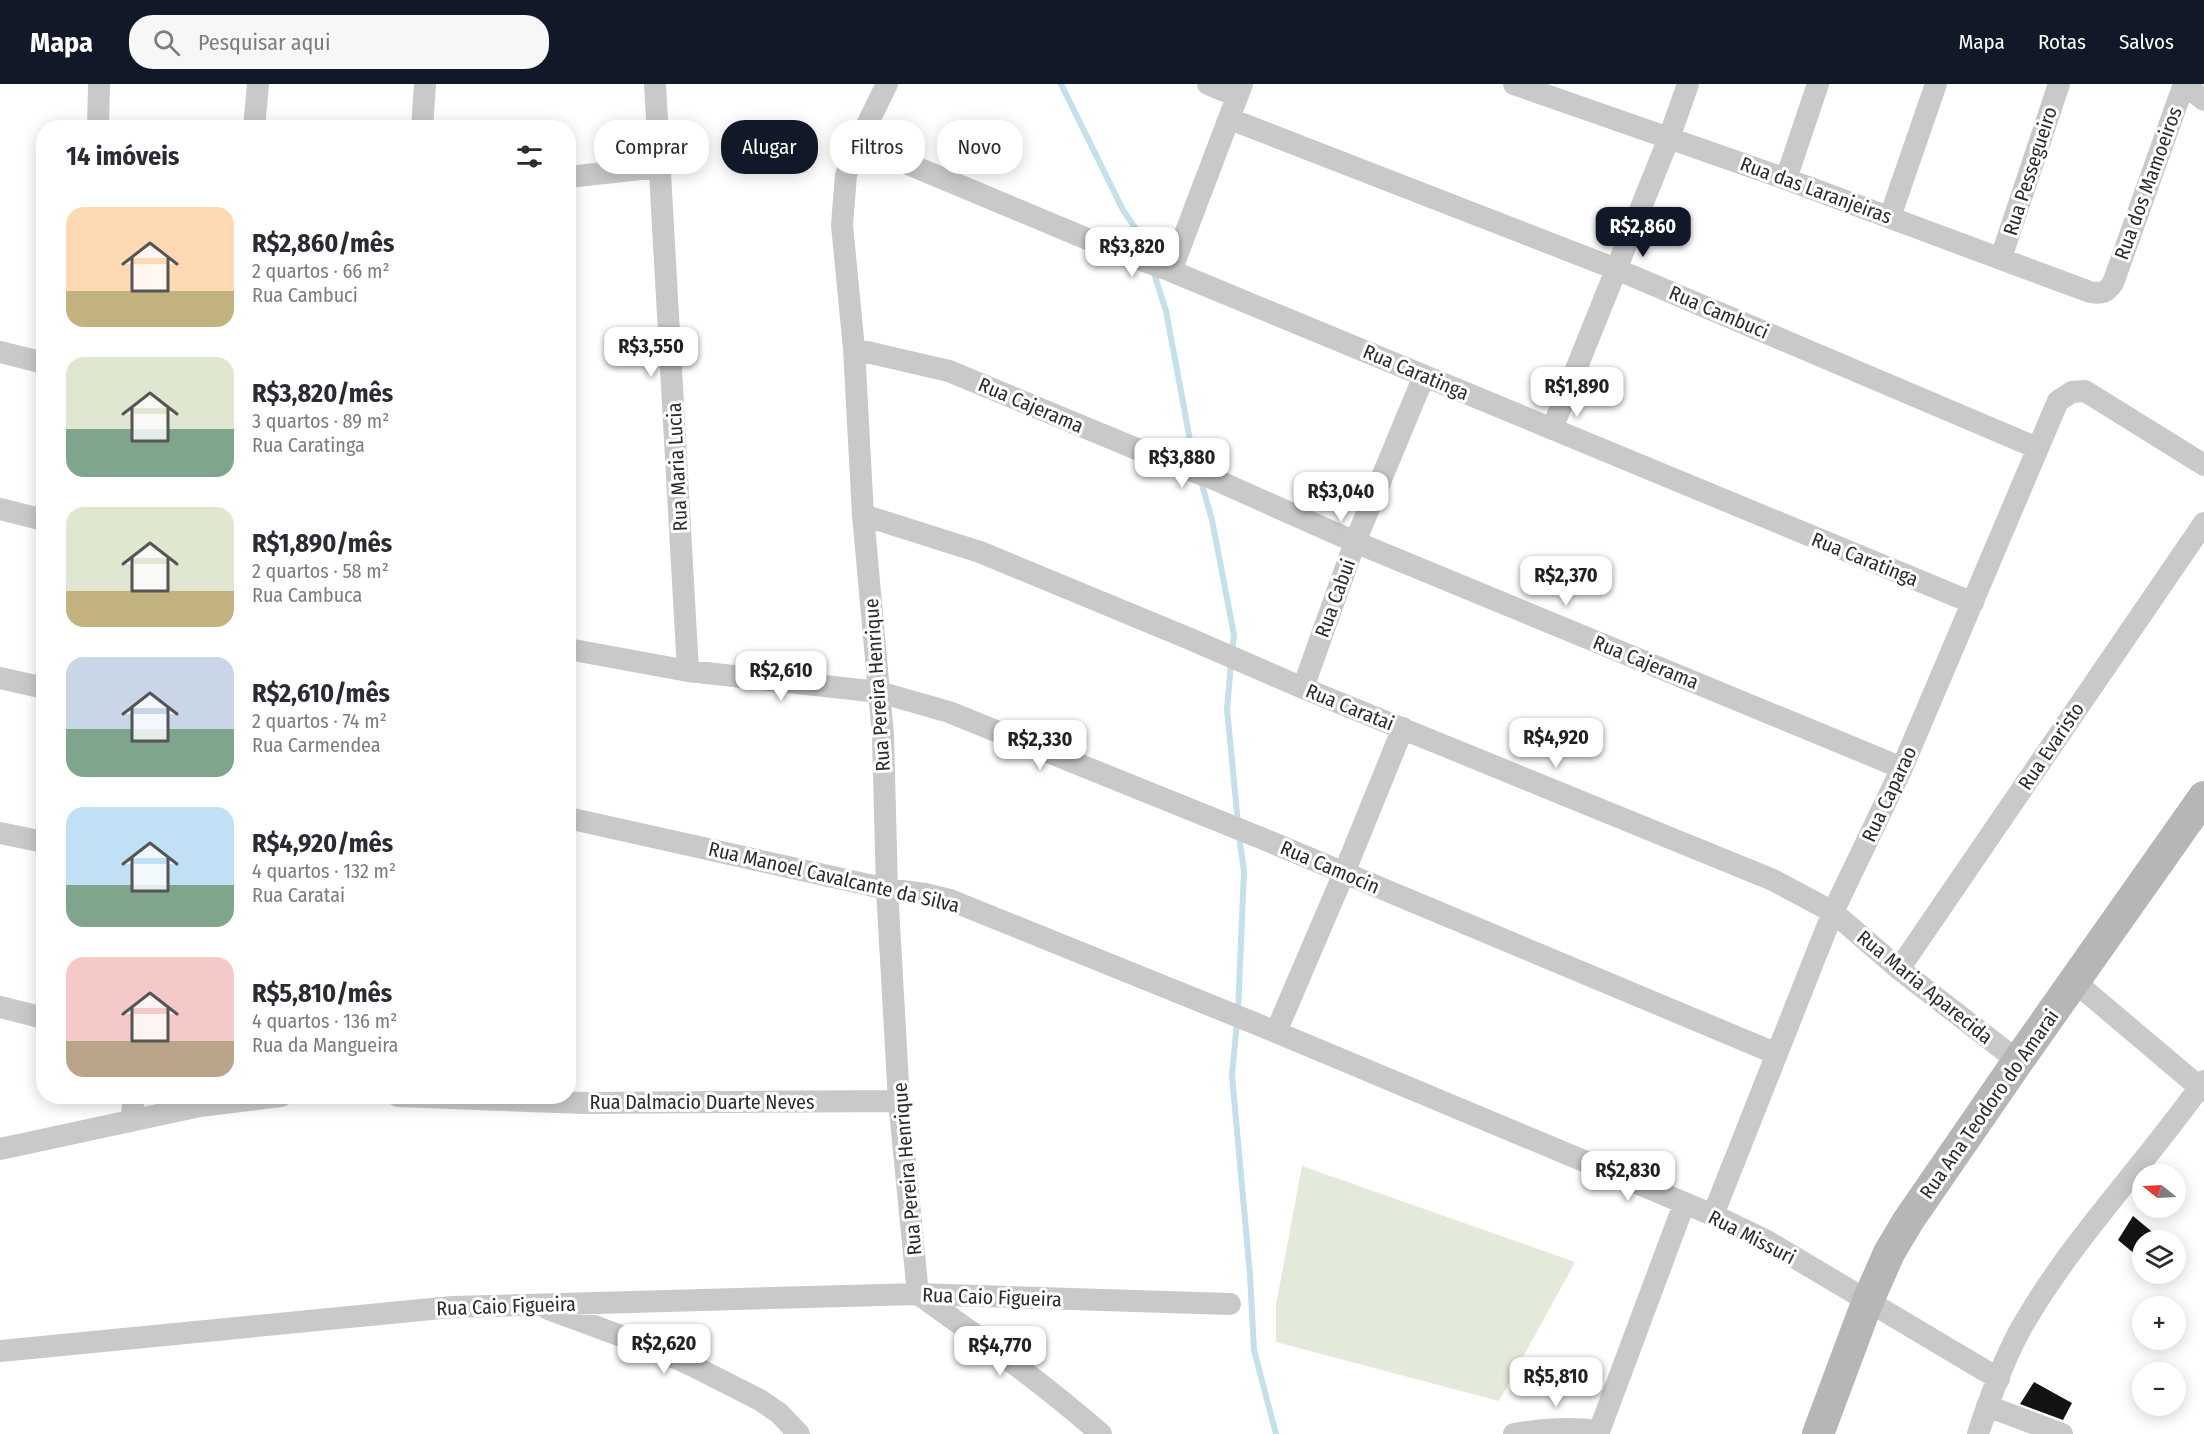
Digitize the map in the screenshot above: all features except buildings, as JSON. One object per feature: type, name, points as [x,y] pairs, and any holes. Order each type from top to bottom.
[{"type":"street","points":[[98,120],[99,84]]},
{"type":"street","points":[[255,120],[258,84]]},
{"type":"street","points":[[422,120],[425,84]]},
{"type":"street","name":"Rua Maria Lucia","points":[[655,84],[657,120]]},
{"type":"street","name":"Rua Pereira Henrique","points":[[869,120],[887,84]]},
{"type":"street","points":[[1169,270],[1240,90],[1208,84]]},
{"type":"street","name":"Rua das Laranjeiras","points":[[1514,84],[1565,92],[1669,138],[2090,292],[2100,294],[2106,292],[2113,283]]},
{"type":"street","points":[[1552,429],[1669,138],[1688,84]]},
{"type":"street","points":[[1786,179],[1818,84]]},
{"type":"street","points":[[1890,217],[1936,84]]},
{"type":"street","name":"Rua Pessegueiro","points":[[2001,258],[2059,84]]},
{"type":"street","points":[[2184,84],[2204,100]]},
{"type":"street","name":"Rua dos Mamoeiros","points":[[2113,283],[2184,84]]},
{"type":"street","name":"Rua Cambuci","points":[[1230,119],[1616,269],[2037,448]]},
{"type":"street","name":"Rua Caratinga","points":[[925,170],[1973,603]]},
{"type":"street","points":[[576,176],[596,174]]},
{"type":"street","name":"Rua Maria Lucia","points":[[660,174],[688,670]]},
{"type":"street","name":"Rua Pereira Henrique","points":[[846,174],[842,225],[854,349],[863,515],[883,736],[887,889],[899,1101],[918,1294]]},
{"type":"street","name":"Rua Cajerama","points":[[854,349],[949,371],[1216,480],[1355,542],[1902,768]]},
{"type":"street","points":[[0,352],[36,361]]},
{"type":"street","name":"Rua Cabui","points":[[1303,688],[1355,542],[1424,376]]},
{"type":"street","name":"Rua Caparao","points":[[1713,1215],[1833,912],[1902,768],[2058,401],[2072,392],[2085,391],[2204,465]]},
{"type":"street","points":[[0,509],[36,518]]},
{"type":"street","name":"Rua Caratai","points":[[863,515],[981,552],[1303,688],[1773,880],[1833,912]]},
{"type":"street","name":"Rua Evaristo","points":[[1899,969],[2204,523]]},
{"type":"street","name":"Rua Camocin","points":[[576,650],[688,670],[879,692],[949,712],[1261,838],[1777,1054]]},
{"type":"street","points":[[0,678],[36,686]]},
{"type":"street","points":[[1268,1029],[1344,873],[1403,728]]},
{"type":"street","name":"Rua Ana Teodoro do Amarai","points":[[1818,1434],[1867,1303],[1889,1253],[1908,1221],[2204,797]]},
{"type":"street","name":"Rua Manoel Cavalcante da Silva","points":[[576,820],[887,889],[950,900],[1268,1029]]},
{"type":"street","points":[[0,832],[36,841]]},
{"type":"street","name":"Rua Maria Aparecida","points":[[1833,912],[1899,969],[2018,1061]]},
{"type":"street","points":[[1977,1434],[2018,1334],[2038,1301],[2111,1200],[2203,1086],[2075,982]]},
{"type":"street","points":[[0,1007],[36,1016]]},
{"type":"street","name":"Rua Missuri","points":[[1268,1029],[1713,1215],[1776,1247],[1867,1303],[1999,1379]]},
{"type":"street","name":"Rua Dalmacio Duarte Neves","points":[[576,1103],[899,1101]]},
{"type":"street","points":[[131,1121],[133,1104]]},
{"type":"street","points":[[0,1149],[216,1104]]},
{"type":"street","points":[[1514,1434],[1572,1427],[1598,1432],[1684,1204]]},
{"type":"street","points":[[918,1294],[1002,1353],[1059,1397],[1101,1434]]},
{"type":"street","name":"Rua Caio Figueira","points":[[0,1351],[452,1307],[918,1294],[1230,1304]]},
{"type":"street","points":[[538,1305],[654,1348],[693,1366],[760,1400],[779,1413],[799,1434]]},
{"type":"street","points":[[1988,1406],[2062,1434]]},
{"type":"green space","points":[[1302,1166],[1575,1262],[1499,1401],[1276,1342],[1276,1305]]},
{"type":"waterway","points":[[1061,84],[1123,210],[1144,241],[1149,258]]},
{"type":"waterway","points":[[1153,270],[1166,311],[1190,440],[1198,468]]},
{"type":"waterway","points":[[1201,481],[1212,520],[1234,635],[1232,653]]},
{"type":"waterway","points":[[1231,663],[1227,709],[1238,823]]},
{"type":"waterway","points":[[1238,1012],[1244,871],[1239,836]]},
{"type":"waterway","points":[[1237,1022],[1232,1075],[1250,1275],[1254,1350],[1276,1434]]}]
